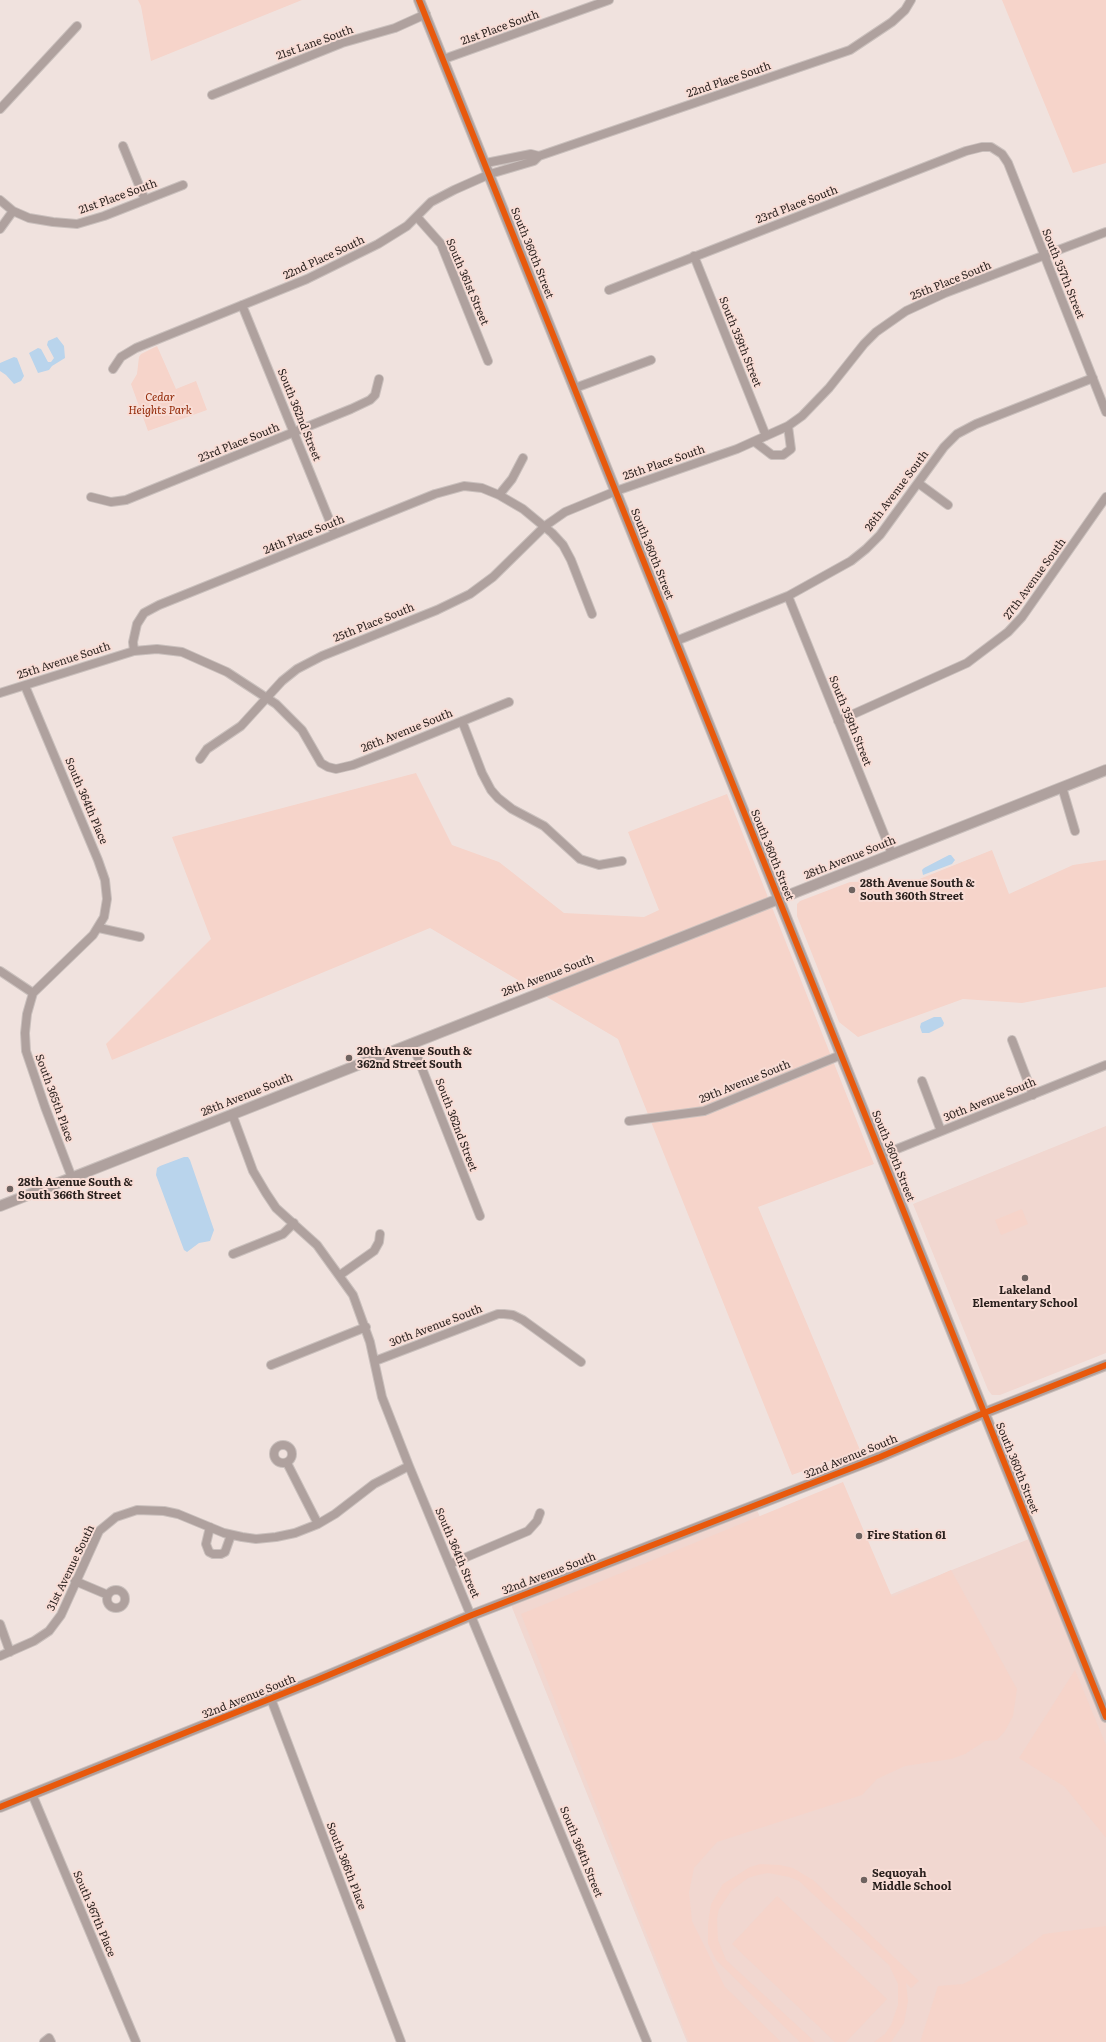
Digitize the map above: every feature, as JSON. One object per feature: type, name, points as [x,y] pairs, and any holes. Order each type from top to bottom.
[{"type":"street","name":"South 360th Street","points":[[419,0],[486,163],[1106,1717]]},
{"type":"street","name":"21st Place South","points":[[444,59],[608,0]]},
{"type":"street","name":"22nd Place South","points":[[112,369],[121,356],[136,348],[307,279],[349,259],[394,235],[417,217],[435,200],[490,174],[534,161],[539,156],[850,50],[892,22],[905,10],[911,0]]},
{"type":"street","name":"21st Lane South","points":[[212,95],[342,43],[395,28],[426,14]]},
{"type":"street","points":[[0,109],[77,26]]},
{"type":"street","points":[[123,146],[145,200]]},
{"type":"street","name":"23rd Place South","points":[[609,290],[966,151],[982,147],[995,148]]},
{"type":"street","name":"South 357th Street","points":[[995,148],[1002,154],[1008,163],[1106,412]]},
{"type":"street","name":"22nd Place South","points":[[486,163],[531,154],[539,156]]},
{"type":"street","name":"21st Place South","points":[[0,200],[13,211],[29,218],[77,224],[104,216],[183,185]]},
{"type":"street","points":[[0,229],[13,211]]},
{"type":"street","name":"South 361st Street","points":[[417,217],[441,244],[488,361]]},
{"type":"street","name":"25th Place South","points":[[200,759],[207,749],[241,726],[292,672],[314,659],[437,610],[470,594],[493,577],[545,526],[578,506],[755,442],[788,426],[802,416],[829,388],[864,344],[891,320],[945,293],[1044,257],[1106,232]]},
{"type":"street","name":"South 359th Street","points":[[694,256],[766,436]]},
{"type":"street","name":"South 362nd Street","points":[[242,305],[335,534]]},
{"type":"street","points":[[575,388],[651,360]]},
{"type":"street","name":"26th Avenue South","points":[[676,641],[788,596],[851,561],[866,549],[890,522],[944,447],[966,429],[1092,378]]},
{"type":"street","name":"23rd Place South","points":[[91,497],[111,502],[126,500],[351,409],[370,400],[377,391],[379,379]]},
{"type":"street","points":[[755,442],[772,455],[783,455],[791,449],[788,426]]},
{"type":"street","points":[[499,495],[512,479],[523,458]]},
{"type":"street","points":[[918,483],[948,504]]},
{"type":"street","name":"24th Place South","points":[[134,651],[134,629],[140,618],[151,608],[453,488],[474,487],[499,495],[512,502],[545,526]]},
{"type":"street","name":"27th Avenue South","points":[[838,721],[966,663],[1008,632],[1022,617],[1106,498]]},
{"type":"street","points":[[545,526],[558,539],[567,552],[592,614]]},
{"type":"street","name":"South 359th Street","points":[[788,596],[892,854]]},
{"type":"street","name":"25th Avenue South","points":[[0,693],[134,651],[157,649],[182,652],[227,672],[267,697]]},
{"type":"street","name":"South 364th Place","points":[[25,686],[102,872],[107,899],[104,917],[99,928]]},
{"type":"street","name":"26th Avenue South","points":[[267,697],[294,720],[306,736],[320,762],[326,767],[334,769],[343,768],[509,702]]},
{"type":"street","points":[[462,721],[482,773],[498,798],[512,808],[544,826],[580,860],[599,865],[622,861]]},
{"type":"street","name":"28th Avenue South","points":[[0,1206],[1106,770]]},
{"type":"street","points":[[1062,787],[1075,831]]},
{"type":"street","points":[[0,970],[33,993],[77,953],[99,928],[140,937]]},
{"type":"street","name":"South 365th Place","points":[[33,993],[27,1014],[25,1033],[26,1051],[44,1107],[72,1178]]},
{"type":"street","points":[[1012,1040],[1033,1095]]},
{"type":"street","name":"South 362nd Street","points":[[412,1043],[480,1216]]},
{"type":"street","name":"29th Avenue South","points":[[629,1121],[704,1111],[842,1054]]},
{"type":"street","name":"30th Avenue South","points":[[882,1155],[1106,1066]]},
{"type":"street","points":[[922,1081],[941,1131]]},
{"type":"street","name":"South 364th Street","points":[[232,1114],[259,1183],[276,1208],[317,1245],[353,1295],[366,1327],[382,1397],[409,1466],[472,1615],[647,2042]]},
{"type":"street","points":[[233,1254],[283,1234],[294,1223]]},
{"type":"street","points":[[340,1275],[374,1251],[379,1242],[380,1234]]},
{"type":"street","name":"30th Avenue South","points":[[375,1361],[498,1314],[504,1314],[513,1315],[523,1320],[581,1362]]},
{"type":"street","points":[[271,1365],[366,1327]]},
{"type":"street","name":"32nd Avenue South","points":[[0,1807],[271,1699],[472,1615],[873,1460],[984,1413],[1106,1365]]},
{"type":"street","points":[[288,1463],[318,1524]]},
{"type":"street","name":"31st Avenue South","points":[[0,1656],[34,1641],[49,1631],[61,1615],[75,1581],[99,1531],[116,1517],[138,1510],[164,1511],[178,1514],[231,1535],[256,1539],[276,1537],[295,1533],[318,1524],[335,1514],[374,1484],[409,1466]]},
{"type":"street","points":[[450,1564],[528,1531],[537,1521],[540,1513]]},
{"type":"street","points":[[210,1527],[206,1544],[209,1552],[213,1554],[221,1554],[225,1552],[231,1535]]},
{"type":"street","points":[[75,1581],[108,1595]]},
{"type":"street","points":[[0,1624],[10,1652]]},
{"type":"street","name":"South 366th Place","points":[[271,1699],[401,2042]]},
{"type":"street","name":"South 367th Place","points":[[32,1794],[136,2042]]},
{"type":"shaded area","name":"Lakeland Elementary School","points":[[1106,1126],[1106,1353],[1000,1395],[992,1395],[988,1390],[913,1204]]},
{"type":"shaded area","name":"Sequoyah Middle School","points":[[755,1505],[805,1629],[1034,1537],[1106,1717],[1106,2042],[687,2042],[509,1600]]},
{"type":"green space","points":[[138,0],[302,0],[151,61],[141,6]]},
{"type":"green space","points":[[1002,0],[1106,0],[1106,163],[1073,173]]},
{"type":"green space","name":"Cedar Heights Park","points":[[157,346],[176,389],[196,381],[207,410],[148,431],[131,384],[137,374],[139,357],[141,354]]},
{"type":"green space","points":[[416,773],[452,845],[499,862],[564,913],[644,917],[659,910],[628,832],[727,794],[874,1164],[758,1207],[860,1450],[792,1475],[618,1039],[430,928],[112,1060],[106,1044],[211,939],[172,837]]},
{"type":"green space","points":[[992,850],[1009,894],[1073,865],[1106,860],[1106,987],[1022,1003],[963,999],[858,1037],[839,1022],[797,916],[797,904],[800,901],[850,882],[917,880]]},
{"type":"green space","points":[[1022,1209],[1028,1224],[1001,1235],[995,1220]]},
{"type":"green space","points":[[843,1482],[892,1597],[951,1570],[1017,1689],[1013,1716],[1005,1731],[997,1740],[985,1741],[965,1754],[951,1759],[905,1766],[877,1779],[862,1795],[717,1842],[694,1868],[689,1892],[692,1921],[725,1987],[781,2042],[689,2042],[521,1614]]},
{"type":"green space","points":[[1075,1670],[1106,1745],[1106,1838],[1065,1787],[1019,1758]]},
{"type":"green space","points":[[760,1864],[780,1865],[793,1868],[813,1880],[919,1981],[911,1988],[906,1983],[908,2001],[904,2023],[891,2042],[874,2042],[885,2034],[891,2025],[898,2005],[898,1984],[889,1965],[799,1881],[789,1877],[768,1873],[748,1878],[731,1891],[719,1909],[717,1919],[718,1940],[726,1960],[815,2042],[800,2042],[716,1960],[708,1944],[708,1924],[711,1904],[723,1884],[750,1867]]},
{"type":"green space","points":[[777,1896],[887,1999],[846,2042],[835,2042],[732,1944]]},
{"type":"green space","points":[[1106,1926],[1106,2042],[920,2042],[938,1986],[963,1984],[1006,1962],[1044,1934]]},
{"type":"water","points":[[57,337],[64,346],[65,358],[52,366],[49,370],[38,373],[29,353],[38,348],[41,349],[48,362],[51,362],[54,358],[47,345],[48,341]]},
{"type":"water","points":[[14,357],[17,358],[24,376],[21,381],[14,384],[0,371],[0,363]]},
{"type":"water","points":[[951,855],[955,860],[952,864],[923,875],[922,870],[924,868]]},
{"type":"water","points":[[934,1017],[941,1017],[944,1023],[943,1026],[929,1033],[922,1033],[920,1027],[921,1023]]},
{"type":"water","points":[[184,1157],[188,1157],[190,1160],[214,1230],[210,1241],[199,1243],[187,1252],[184,1250],[156,1175],[157,1168],[160,1166]]},
{"type":"cycle path","points":[[419,0],[1106,1717]]},
{"type":"cycle path","points":[[0,1807],[317,1680],[472,1615],[880,1457],[984,1413],[1106,1365]]},
{"type":"place","name":"28th Avenue South & South 360th Street","points":[[852,890]]},
{"type":"place","name":"20th Avenue South & 362nd Street South","points":[[349,1058]]},
{"type":"place","name":"28th Avenue South & South 366th Street","points":[[10,1189]]},
{"type":"place","name":"Lakeland Elementary School","points":[[1025,1278]]},
{"type":"place","name":"Fire Station 61","points":[[859,1536]]},
{"type":"place","name":"Sequoyah Middle School","points":[[864,1880]]}]
